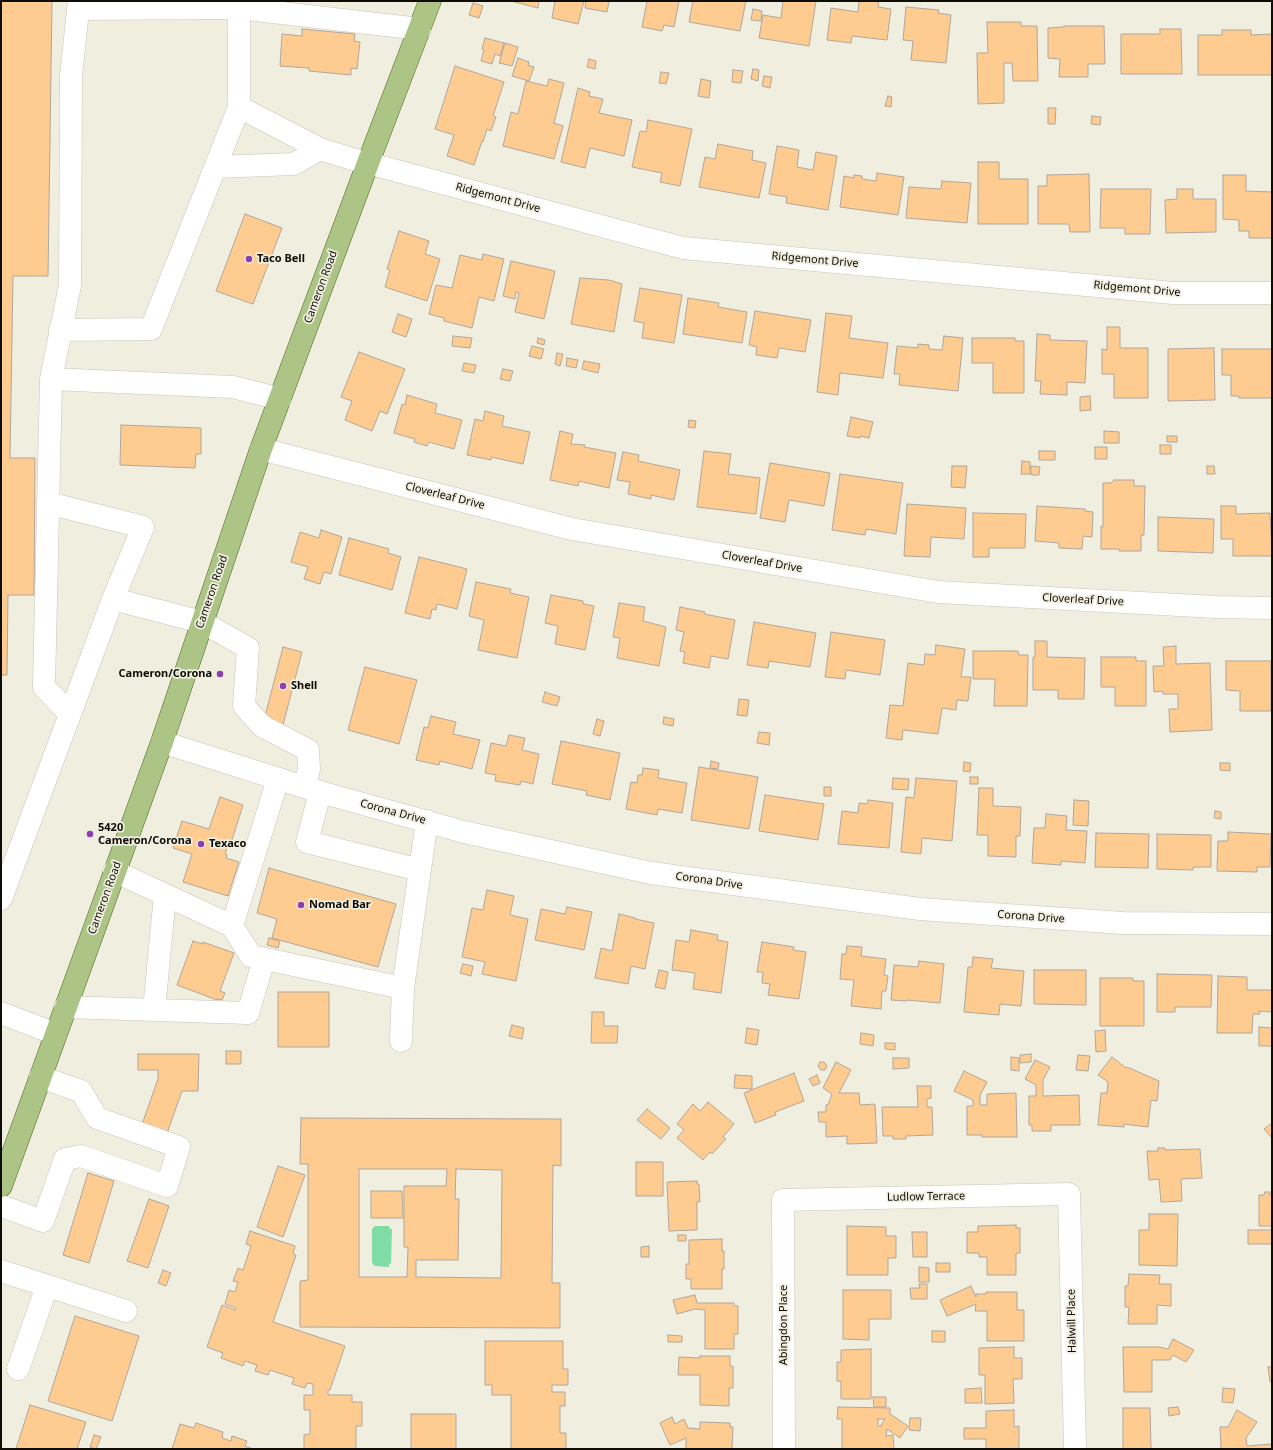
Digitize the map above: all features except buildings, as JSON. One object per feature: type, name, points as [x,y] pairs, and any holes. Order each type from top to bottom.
[{"type":"main road","name":"Cameron Road","points":[[1,1186],[162,742],[261,448],[430,1]]},
{"type":"street","points":[[70,714],[44,687],[50,379],[70,285],[71,76],[79,5],[238,8],[420,29]]},
{"type":"street","points":[[60,330],[151,329],[239,107],[238,8]]},
{"type":"street","name":"Ridgemont Drive","points":[[239,107],[320,149],[684,248],[1173,293],[1272,293]]},
{"type":"street","points":[[215,167],[294,164],[320,149]]},
{"type":"street","points":[[50,379],[233,387],[280,399]]},
{"type":"street","name":"Cloverleaf Drive","points":[[261,448],[572,529],[938,592],[1216,607],[1272,608]]},
{"type":"street","points":[[1,899],[113,598],[143,527],[48,503]]},
{"type":"street","points":[[113,598],[202,622],[248,648],[244,706],[262,726],[308,750],[312,789],[307,842],[420,870]]},
{"type":"street","name":"Corona Drive","points":[[162,742],[278,779],[464,832],[651,873],[920,909],[1123,923],[1272,924]]},
{"type":"street","points":[[232,926],[278,779]]},
{"type":"street","points":[[401,1041],[403,988],[427,821]]},
{"type":"street","points":[[114,871],[232,926],[251,956],[403,988]]},
{"type":"street","points":[[154,1010],[165,895]]},
{"type":"street","points":[[65,1007],[248,1013],[264,959]]},
{"type":"street","points":[[1,1013],[56,1034]]},
{"type":"street","points":[[1,1206],[43,1221],[65,1158],[81,1156],[167,1186],[179,1148],[97,1118],[81,1091],[40,1077]]},
{"type":"street","name":"Ludlow Terrace","points":[[783,1200],[1069,1194]]},
{"type":"street","name":"Halwill Place","points":[[1069,1194],[1075,1449]]},
{"type":"street","name":"Abingdon Place","points":[[783,1200],[784,1449]]},
{"type":"street","points":[[1,1271],[126,1312]]},
{"type":"street","points":[[18,1369],[47,1286]]},
{"type":"shaded area","points":[[375,1226],[389,1226],[390,1229],[392,1229],[391,1263],[389,1264],[389,1267],[375,1266],[372,1263],[372,1229]]},
{"type":"place","name":"Taco Bell","points":[[249,259]]},
{"type":"place","name":"Cameron/Corona","points":[[220,674]]},
{"type":"place","name":"Shell","points":[[283,686]]},
{"type":"place","name":"5420 Cameron/Corona","points":[[90,834]]},
{"type":"place","name":"Texaco","points":[[201,844]]},
{"type":"place","name":"Nomad Bar","points":[[301,905]]}]
